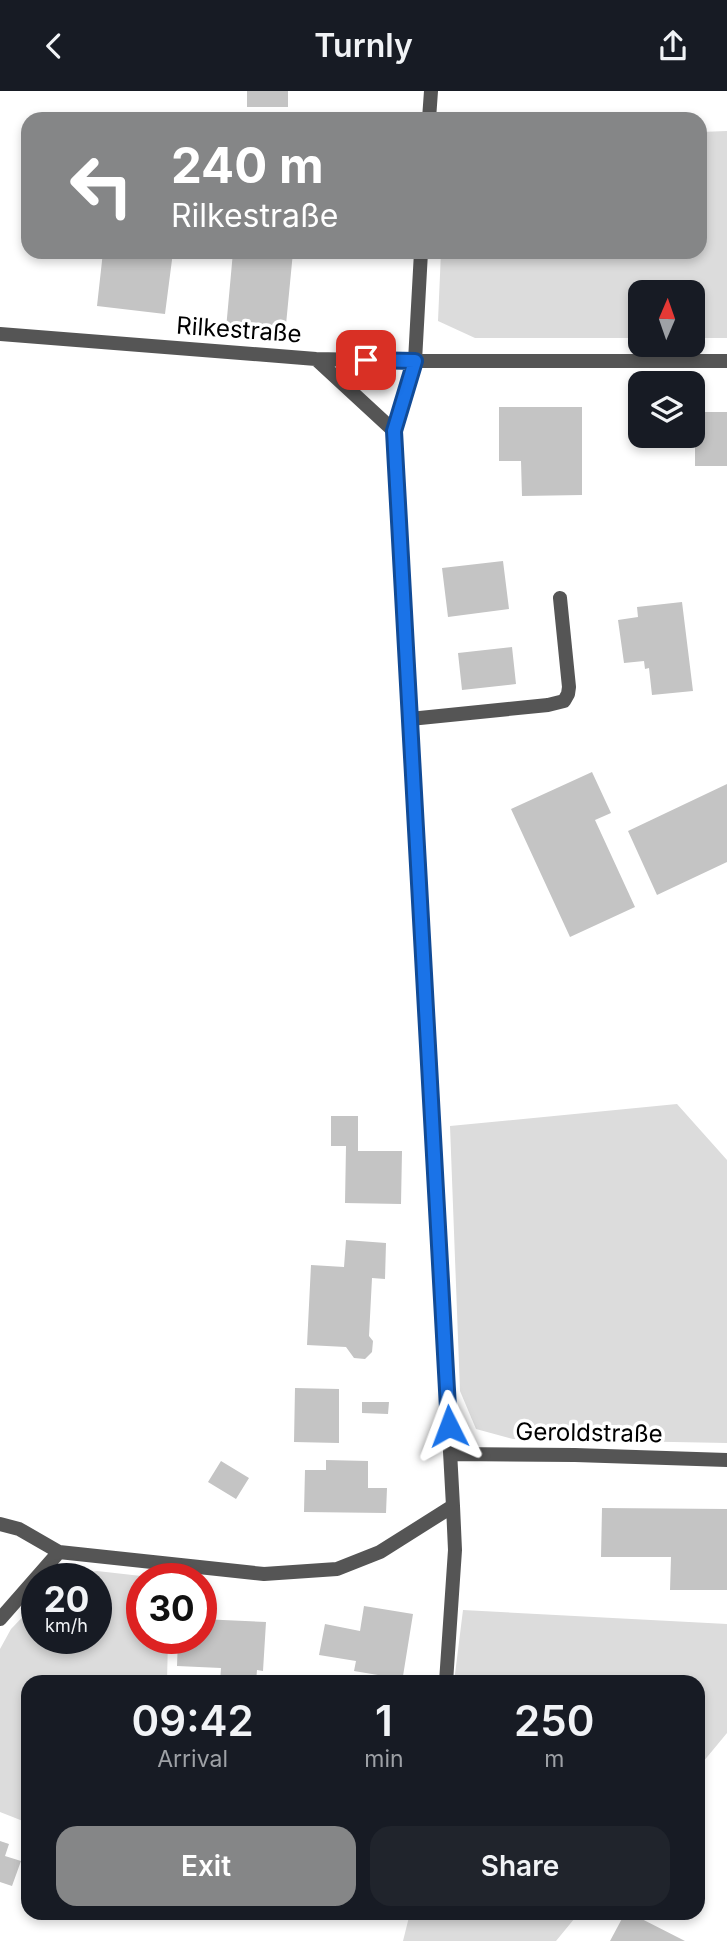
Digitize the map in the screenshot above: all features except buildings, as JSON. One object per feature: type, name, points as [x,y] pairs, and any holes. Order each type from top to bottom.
[{"type":"street","points":[[429,112],[430,91]]},
{"type":"street","points":[[421,259],[415,361],[394,431],[456,1550],[447,1675]]},
{"type":"street","name":"Rilkestraße","points":[[0,334],[316,359],[727,361]]},
{"type":"street","points":[[316,359],[394,431]]},
{"type":"street","points":[[410,719],[557,704],[564,701],[569,687],[560,598]]},
{"type":"street","name":"Geroldstraße","points":[[451,1454],[727,1460]]},
{"type":"street","points":[[0,1524],[19,1529],[59,1552],[264,1574],[337,1569],[380,1552],[453,1506]]},
{"type":"street","points":[[0,1619],[59,1552]]},
{"type":"shaded area","points":[[727,131],[727,338],[705,338],[705,280],[628,280],[628,338],[475,338],[438,321],[441,259],[707,259],[707,132]]},
{"type":"shaded area","points":[[677,1104],[727,1160],[727,1443],[513,1439],[476,1429],[460,1391],[450,1126]]},
{"type":"shaded area","points":[[112,1573],[126,1574],[126,1654],[168,1654],[167,1675],[21,1675],[21,1820],[0,1812],[0,1649],[11,1629],[21,1619],[21,1654],[112,1654]]},
{"type":"shaded area","points":[[463,1610],[727,1624],[727,1733],[705,1760],[705,1675],[455,1675]]},
{"type":"shaded area","points":[[408,1920],[573,1920],[556,1941],[403,1941]]},
{"type":"route","points":[[366,360],[415,361],[394,431],[449,1426]]}]
